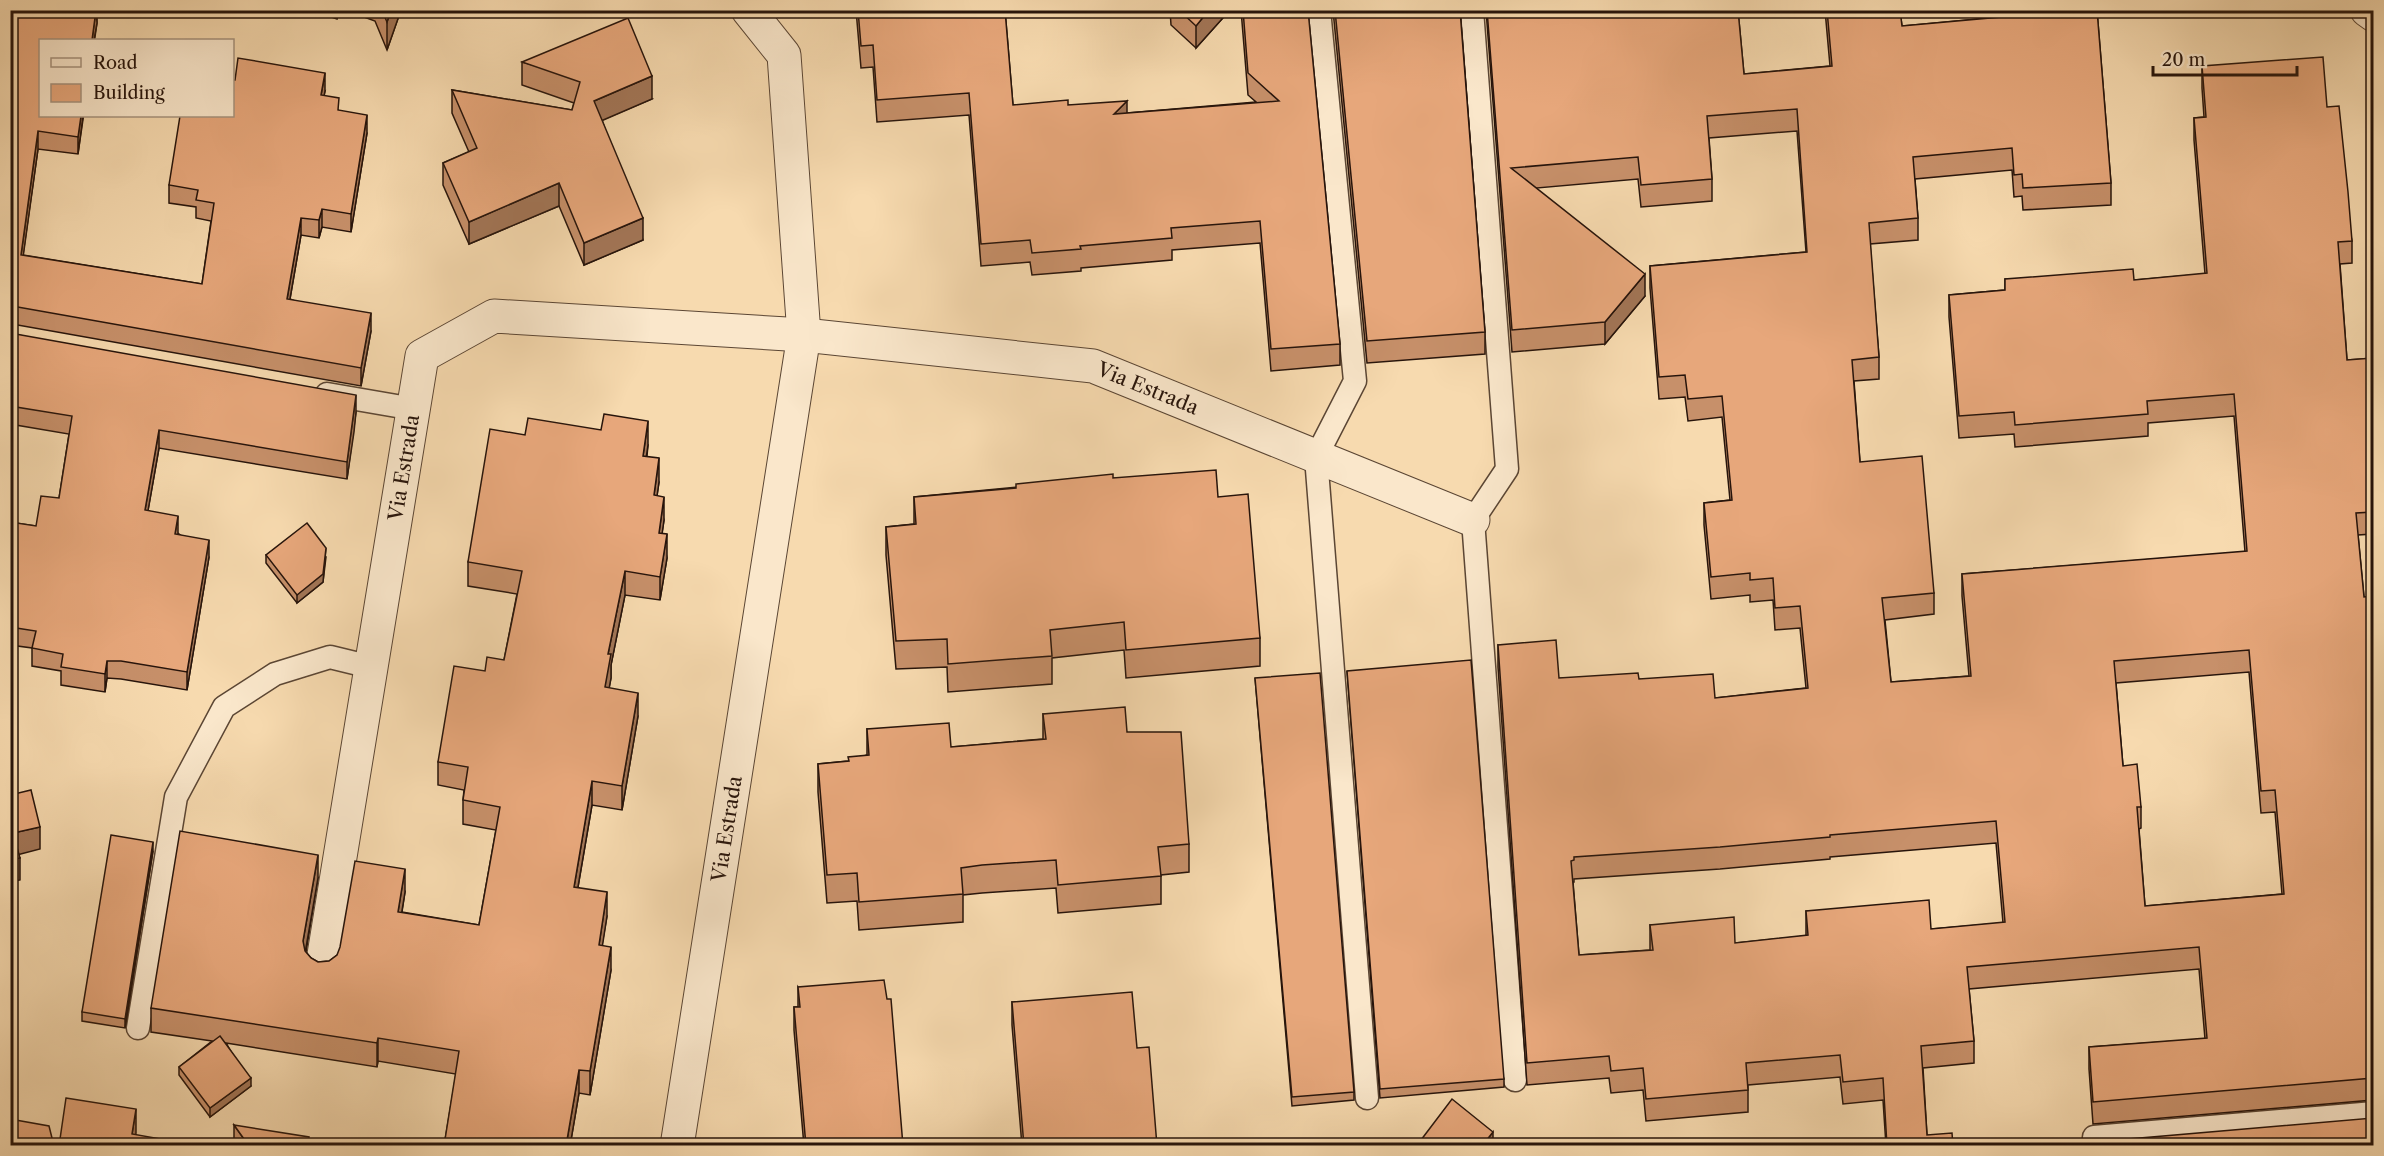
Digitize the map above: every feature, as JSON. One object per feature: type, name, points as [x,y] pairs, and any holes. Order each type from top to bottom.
[{"type":"street","name":"Via Estrada","points":[[677,1146],[804,335],[784,55],[748,10]]},
{"type":"street","points":[[2367,10],[2373,15]]},
{"type":"street","name":"Via Estrada","points":[[322,967],[422,356],[494,316],[804,335],[1093,366],[1473,520]]},
{"type":"lane","points":[[1318,10],[1355,381],[1316,457],[1367,1098]]},
{"type":"lane","points":[[1472,10],[1507,469],[1473,520],[1515,1080]]},
{"type":"lane","points":[[310,391],[414,409]]},
{"type":"lane","points":[[138,1028],[176,797],[224,706],[275,674],[330,657],[371,668]]},
{"type":"lane","points":[[2094,1137],[2373,1113]]},
{"type":"building","points":[[10,10],[96,10],[92,39],[39,39],[39,117],[81,117],[78,137],[38,131],[21,255],[202,284],[214,203],[196,200],[198,190],[169,185],[180,117],[234,117],[234,80],[238,58],[325,73],[321,95],[339,98],[338,110],[367,115],[351,214],[322,209],[319,220],[301,218],[287,299],[371,313],[361,368],[10,306]]},
{"type":"building","points":[[382,10],[391,10],[387,22]]},
{"type":"building","points":[[858,10],[1005,10],[1013,105],[1068,100],[1068,105],[1127,101],[1114,114],[1279,101],[1248,73],[1243,10],[1308,10],[1340,344],[1271,349],[1260,221],[1171,228],[1172,238],[1080,246],[1081,249],[1032,253],[1030,240],[981,244],[969,93],[877,100],[873,45],[861,46]]},
{"type":"building","points":[[1179,10],[1209,10],[1196,26]]},
{"type":"building","points":[[1335,10],[1460,10],[1485,332],[1367,341]]},
{"type":"building","points":[[1487,10],[1738,10],[1744,74],[1832,66],[1827,10],[1900,10],[1902,26],[2001,17],[2001,10],[2097,10],[2111,183],[2023,188],[2022,174],[2014,175],[2012,148],[1913,157],[1918,218],[1869,223],[1879,357],[1852,360],[1860,462],[1922,456],[1934,593],[1882,598],[1891,682],[1971,676],[1962,574],[2247,551],[2234,394],[2147,401],[2148,414],[2015,425],[2014,412],[1959,416],[1949,295],[2005,290],[2005,279],[2133,269],[2134,280],[2207,273],[2194,118],[2206,117],[2202,66],[2323,57],[2327,107],[2339,106],[2352,241],[2338,242],[2347,360],[2373,358],[2373,512],[2356,513],[2364,597],[2373,596],[2373,1078],[2093,1102],[2089,1047],[2207,1038],[2199,947],[1967,967],[1974,1041],[1921,1046],[1927,1135],[1952,1133],[1953,1146],[1887,1146],[1883,1078],[1843,1082],[1840,1055],[1746,1063],[1748,1090],[1646,1099],[1643,1068],[1611,1071],[1609,1056],[1527,1063],[1498,645],[1556,640],[1559,678],[1638,673],[1639,679],[1713,674],[1715,698],[1808,688],[1800,606],[1775,608],[1773,578],[1750,580],[1750,573],[1711,577],[1704,503],[1732,500],[1722,396],[1688,399],[1685,375],[1659,377],[1650,266],[1807,252],[1797,109],[1707,116],[1712,179],[1641,185],[1638,157],[1511,168],[1645,274],[1605,322],[1512,330]],"holes":[[[2249,650],[2261,791],[2275,790],[2284,894],[2145,906],[2137,807],[2141,807],[2137,764],[2123,766],[2114,661]],[[1996,821],[2005,922],[1931,929],[1929,900],[1806,911],[1808,935],[1735,943],[1734,917],[1650,925],[1653,950],[1579,955],[1571,861],[1574,857],[1720,847]]]},
{"type":"building","points":[[628,18],[652,76],[594,101],[643,218],[584,243],[559,183],[469,222],[443,163],[477,148],[452,90],[572,110],[580,82],[522,62]]},
{"type":"building","points":[[10,333],[356,395],[347,462],[159,430],[145,510],[178,516],[175,534],[209,540],[187,672],[121,661],[107,661],[105,674],[61,667],[63,654],[32,648],[36,631],[10,627],[10,522],[36,526],[41,496],[59,498],[72,416],[10,406]]},
{"type":"building","points":[[604,414],[648,421],[643,456],[659,458],[654,495],[664,497],[659,533],[667,534],[660,577],[625,571],[608,654],[611,654],[605,687],[638,693],[622,786],[592,781],[574,887],[607,892],[599,945],[611,947],[590,1071],[579,1070],[566,1146],[444,1146],[459,1051],[378,1038],[377,1043],[151,1008],[180,831],[318,855],[303,941],[305,951],[318,962],[329,961],[337,955],[340,947],[355,861],[405,869],[398,912],[479,925],[500,807],[463,800],[468,767],[438,762],[454,666],[485,671],[487,657],[504,660],[522,571],[468,562],[490,429],[525,435],[528,418],[601,430]]},
{"type":"building","points":[[1216,470],[1218,497],[1248,494],[1260,638],[1126,650],[1124,622],[1050,630],[1052,656],[948,664],[947,639],[896,641],[886,527],[916,524],[914,497],[1016,488],[1016,484],[1113,474],[1113,478]]},
{"type":"building","points":[[307,523],[326,548],[323,574],[297,595],[266,555]]},
{"type":"building","points":[[1471,660],[1504,1079],[1380,1089],[1347,671]]},
{"type":"building","points":[[1320,673],[1354,1092],[1292,1097],[1255,678]]},
{"type":"building","points":[[1125,707],[1127,732],[1181,732],[1189,844],[1158,847],[1161,876],[1058,885],[1056,860],[982,865],[961,868],[963,894],[859,902],[857,873],[827,875],[818,764],[849,761],[848,757],[869,755],[867,729],[949,723],[951,747],[1046,739],[1043,714]]},
{"type":"building","points":[[31,790],[40,827],[13,833],[20,858],[10,860],[10,795]]},
{"type":"building","points":[[111,835],[153,842],[125,1019],[82,1012]]},
{"type":"building","points":[[10,974],[15,990],[10,991]]},
{"type":"building","points":[[884,980],[887,999],[891,999],[903,1146],[806,1146],[794,1007],[800,1007],[798,987]]},
{"type":"building","points":[[1132,992],[1137,1048],[1149,1047],[1157,1146],[1024,1146],[1012,1002]]},
{"type":"building","points":[[220,1036],[251,1078],[210,1108],[179,1067]]},
{"type":"building","points":[[66,1098],[136,1109],[132,1134],[200,1146],[59,1146]]},
{"type":"building","points":[[1452,1099],[1493,1132],[1482,1146],[1428,1146],[1421,1140]]},
{"type":"building","points":[[2373,1118],[2373,1146],[2095,1146],[2094,1142]]},
{"type":"building","points":[[10,1119],[49,1126],[54,1146],[10,1146]]},
{"type":"building","points":[[234,1125],[309,1137],[308,1146],[249,1146]]}]
